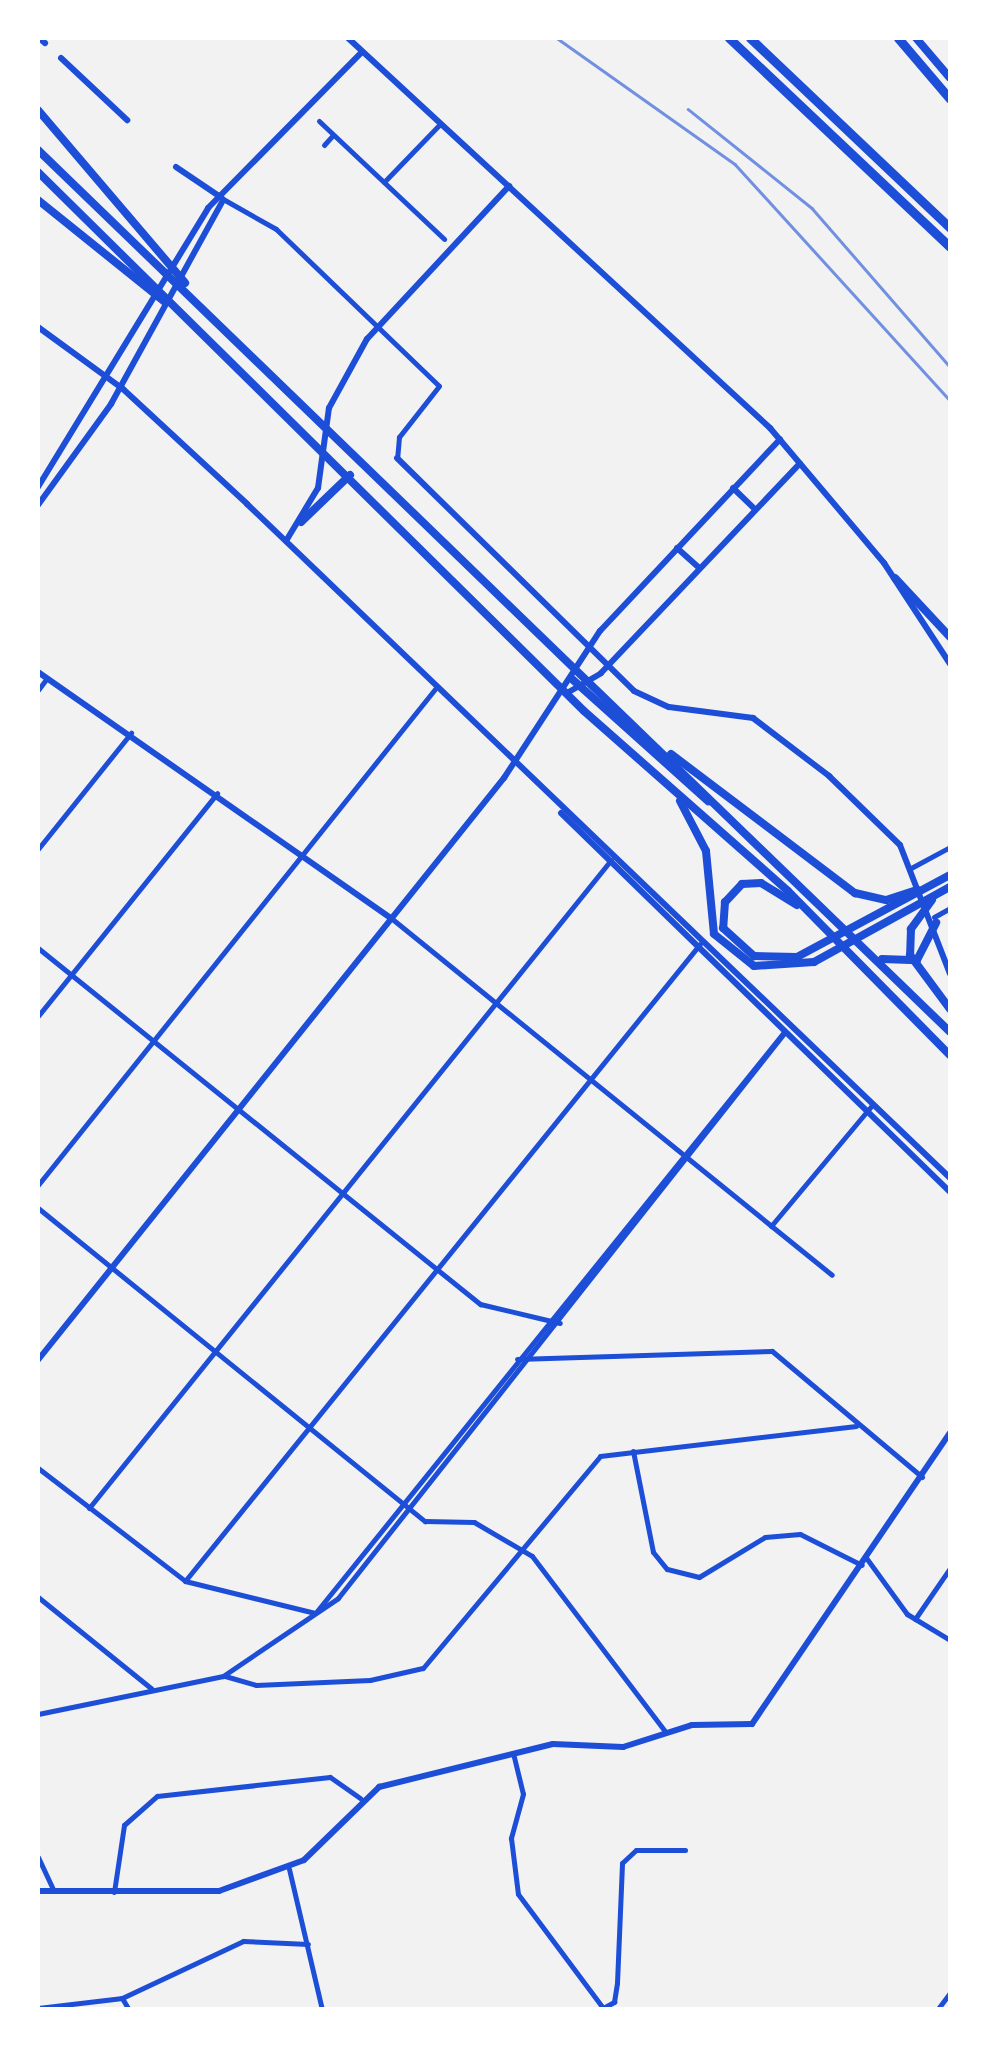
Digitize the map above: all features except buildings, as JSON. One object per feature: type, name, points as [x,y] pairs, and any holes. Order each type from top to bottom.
[{"type":"highway","points":[[729,38],[950,247]]},
{"type":"highway","points":[[750,38],[950,228]]},
{"type":"highway","points":[[758,38],[784,67]]},
{"type":"highway","points":[[898,38],[950,99]]},
{"type":"main road","points":[[916,38],[950,78]]},
{"type":"main road","points":[[38,110],[158,247],[193,295]]},
{"type":"main road","points":[[38,150],[193,295],[576,669],[579,681],[684,786],[721,808]]},
{"type":"main road","points":[[38,172],[141,278]]},
{"type":"main road","points":[[38,200],[181,313],[328,453],[566,694],[810,912],[950,1055]]},
{"type":"main road","points":[[301,522],[350,475]]},
{"type":"main road","points":[[895,578],[950,637]]},
{"type":"main road","points":[[579,681],[721,808],[879,958],[950,1032]]},
{"type":"main road","points":[[646,738],[868,898],[893,900],[950,875]]},
{"type":"main road","points":[[676,794],[706,850],[721,945],[754,966],[797,962],[950,887]]},
{"type":"main road","points":[[810,912],[756,883],[737,887],[722,908],[723,928],[740,948],[797,962],[950,875]]},
{"type":"main road","points":[[950,887],[921,911],[909,943],[916,970],[950,1009]]},
{"type":"main road","points":[[879,958],[917,960],[935,920]]},
{"type":"street","points":[[348,38],[780,439],[895,578],[950,664]]},
{"type":"street","points":[[38,505],[119,386],[223,199],[362,52]]},
{"type":"street","points":[[61,58],[126,120]]},
{"type":"street","points":[[319,121],[444,239]]},
{"type":"street","points":[[384,182],[440,124]]},
{"type":"street","points":[[324,145],[334,135]]},
{"type":"street","points":[[176,167],[276,228],[440,386],[398,436],[397,458],[608,664],[662,705],[740,714],[771,727],[893,837],[935,920],[950,974]]},
{"type":"street","points":[[286,541],[301,522],[328,453],[329,408],[376,325],[509,186]]},
{"type":"street","points":[[38,487],[109,378],[208,208],[223,199]]},
{"type":"street","points":[[38,327],[119,386],[286,541],[697,946],[950,1178]]},
{"type":"street","points":[[579,681],[576,669],[589,644],[780,439]]},
{"type":"street","points":[[38,1360],[513,766],[566,694],[579,681],[608,664],[800,463]]},
{"type":"street","points":[[733,488],[755,509]]},
{"type":"street","points":[[676,548],[699,568]]},
{"type":"street","points":[[38,672],[218,792],[391,918],[832,1275]]},
{"type":"street","points":[[38,690],[47,678]]},
{"type":"street","points":[[38,1185],[435,689]]},
{"type":"street","points":[[38,849],[131,733]]},
{"type":"street","points":[[38,1016],[218,792]]},
{"type":"street","points":[[911,868],[950,847]]},
{"type":"street","points":[[89,1508],[611,860]]},
{"type":"street","points":[[935,920],[950,908]]},
{"type":"street","points":[[185,1581],[697,946]]},
{"type":"street","points":[[38,948],[436,1270],[492,1310],[550,1318],[560,1323]]},
{"type":"street","points":[[787,1029],[950,1192]]},
{"type":"street","points":[[316,1613],[682,1154],[787,1029]]},
{"type":"street","points":[[38,1714],[223,1676],[316,1613],[411,1510],[690,1160],[787,1029]]},
{"type":"street","points":[[771,1226],[873,1104]]},
{"type":"street","points":[[929,1171],[936,1164]]},
{"type":"street","points":[[38,1208],[411,1510],[436,1525],[474,1522],[524,1550],[665,1732]]},
{"type":"street","points":[[517,1359],[527,1364],[745,1345],[796,1364],[856,1426],[922,1477]]},
{"type":"street","points":[[223,1676],[256,1685],[423,1668],[524,1550],[586,1466],[633,1451],[856,1426]]},
{"type":"street","points":[[38,1891],[219,1891],[289,1869],[360,1798],[553,1744],[623,1747],[665,1732],[760,1719],[950,1433]]},
{"type":"street","points":[[633,1451],[653,1552],[667,1569],[712,1573],[780,1534],[813,1535],[865,1562],[915,1620],[950,1640]]},
{"type":"street","points":[[38,1468],[185,1581],[316,1613]]},
{"type":"street","points":[[915,1620],[950,1568]]},
{"type":"street","points":[[38,1597],[152,1690]]},
{"type":"street","points":[[512,1753],[523,1794],[511,1838],[518,1894],[603,2008],[614,2002],[618,1983],[622,1863],[636,1850],[685,1850]]},
{"type":"street","points":[[114,1892],[124,1824],[158,1796],[330,1777],[360,1798]]},
{"type":"street","points":[[38,1857],[53,1889]]},
{"type":"street","points":[[289,1869],[322,2010]]},
{"type":"street","points":[[38,2008],[122,1998],[230,1944],[308,1944]]},
{"type":"street","points":[[940,2008],[950,1993]]},
{"type":"street","points":[[122,1998],[129,2010]]},
{"type":"railway","points":[[557,38],[735,164],[950,400]]},
{"type":"railway","points":[[688,109],[812,208],[950,367]]}]
